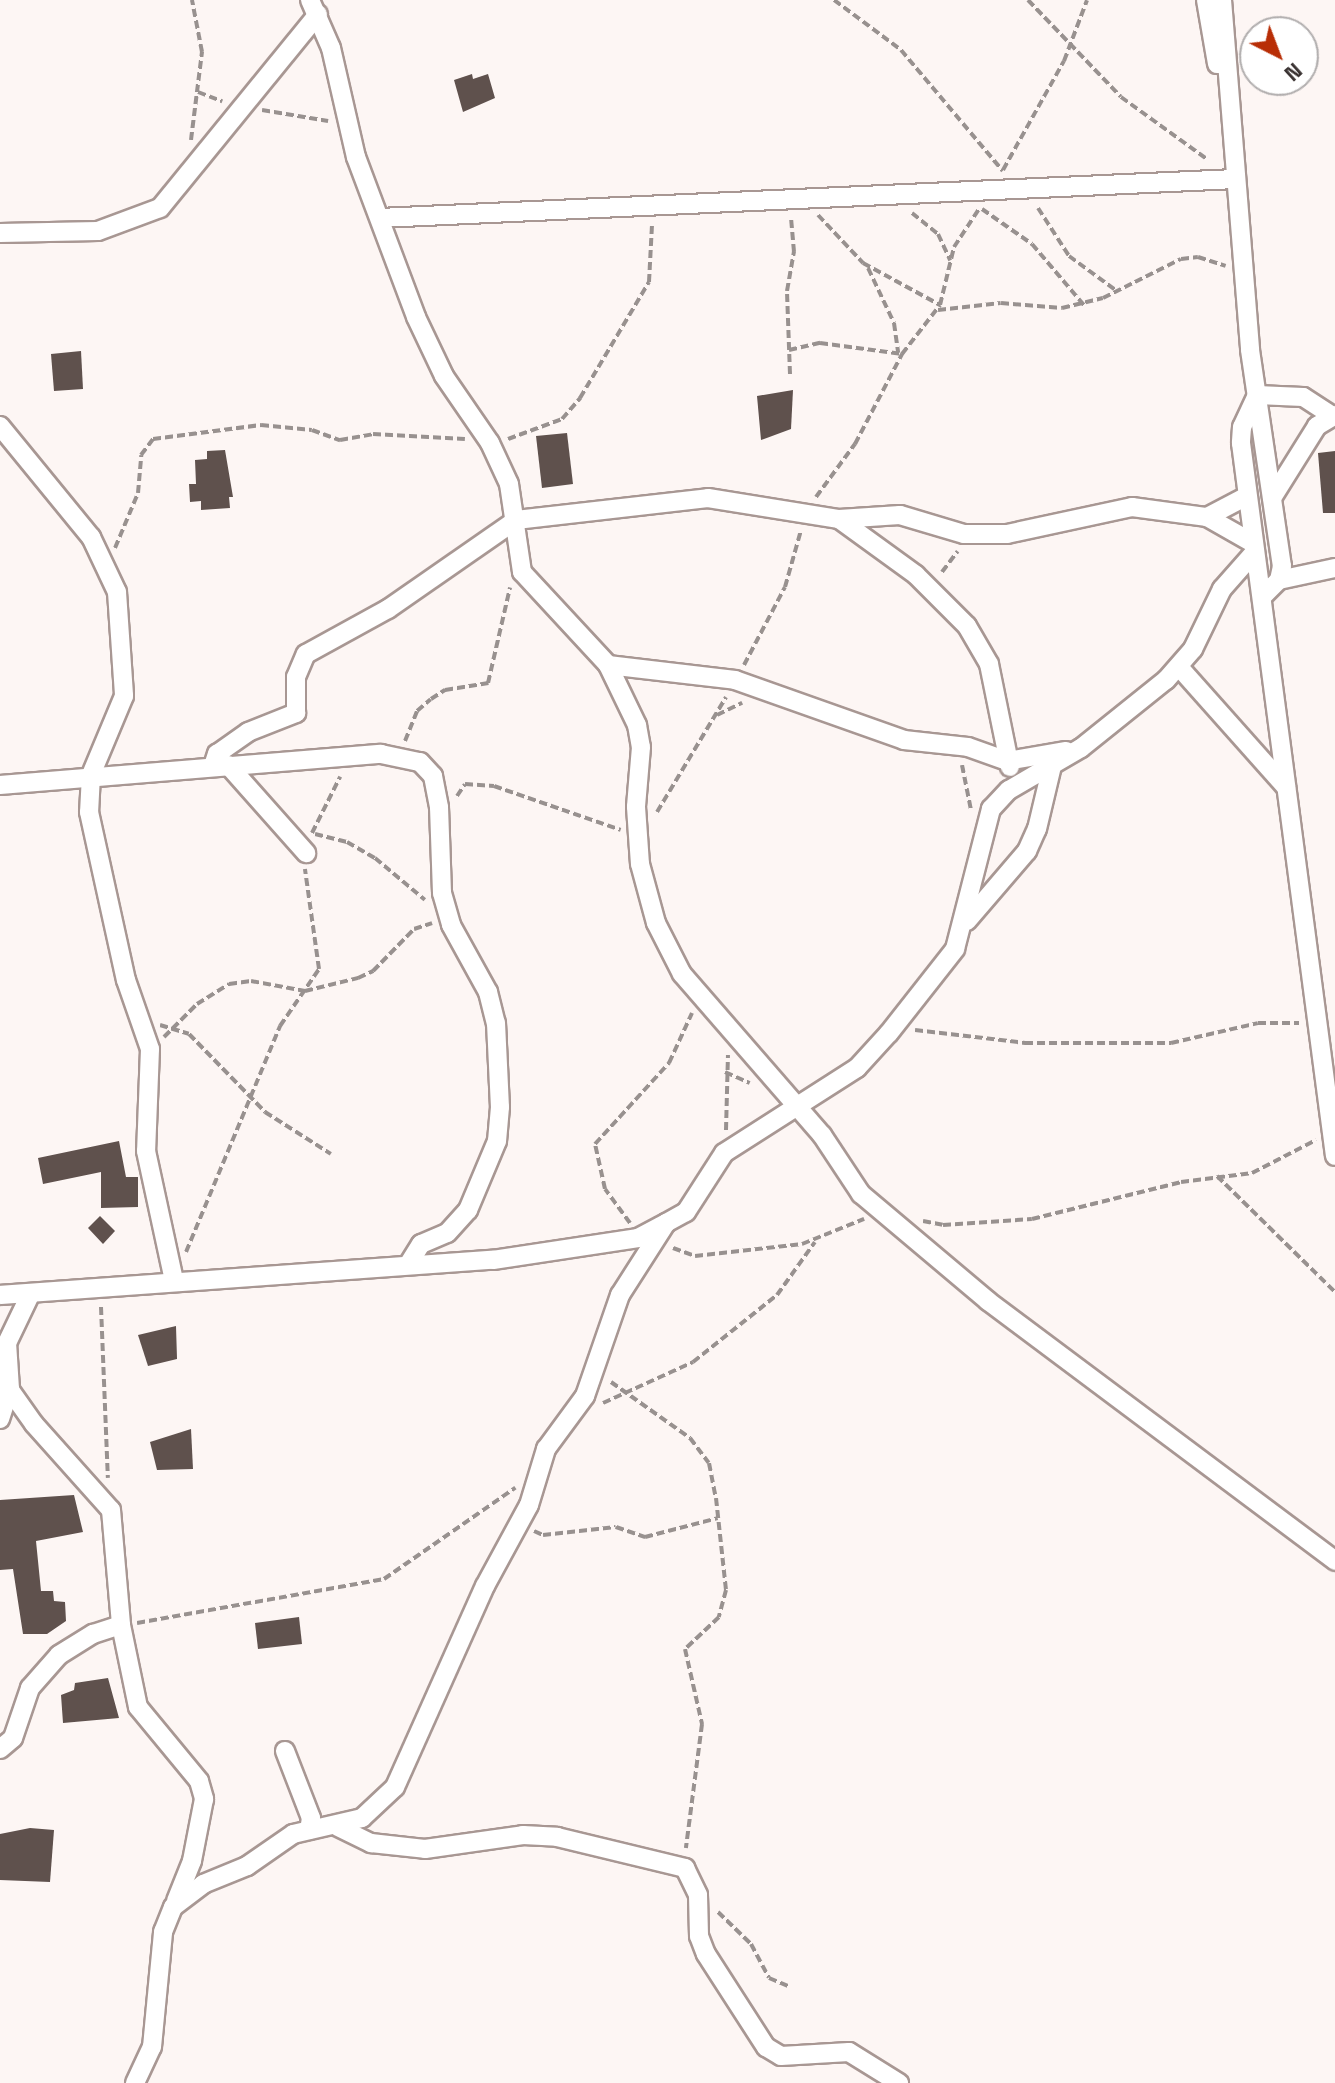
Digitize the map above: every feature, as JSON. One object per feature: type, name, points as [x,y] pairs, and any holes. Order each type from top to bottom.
[{"type":"street","points":[[1206,0],[1215,57],[1228,91]]},
{"type":"street","points":[[1222,0],[1243,274],[1272,498],[1279,580]]},
{"type":"street","points":[[0,233],[71,234],[136,221],[181,187],[244,107],[314,7]]},
{"type":"street","points":[[314,7],[347,124],[380,218],[444,376],[490,443],[509,484],[516,520],[519,563],[541,597],[608,665],[622,689],[641,747],[638,837],[656,923],[696,991],[733,1037],[829,1143],[851,1184],[988,1301],[1335,1561]]},
{"type":"street","points":[[380,218],[650,209],[900,194],[984,199],[1029,188],[1234,174]]},
{"type":"street","points":[[1257,395],[1303,397],[1333,415],[1317,426],[1272,498]]},
{"type":"street","points":[[1257,395],[1242,427],[1252,548],[1262,597],[1321,1025],[1335,1156]]},
{"type":"street","points":[[2,434],[71,511],[107,564],[123,632],[124,696],[91,775],[93,836],[126,980],[150,1049],[146,1151],[172,1279]]},
{"type":"street","points":[[1207,517],[1247,496]]},
{"type":"street","points":[[306,853],[221,765],[217,754],[248,732],[296,713],[296,677],[306,654],[388,609],[516,520],[686,498],[839,519],[900,515],[964,534],[1007,534],[1132,507],[1207,517],[1252,548]]},
{"type":"street","points":[[839,519],[941,597],[967,626],[989,664],[1007,761],[1018,784]]},
{"type":"street","points":[[965,924],[979,840],[991,809],[1018,784],[1081,748],[1179,667],[1222,589],[1252,548]]},
{"type":"street","points":[[1262,597],[1279,580],[1335,568]]},
{"type":"street","points":[[608,665],[735,680],[904,740],[968,747],[1007,761],[1081,748]]},
{"type":"street","points":[[1179,667],[1286,787]]},
{"type":"street","points":[[0,785],[221,765],[403,755],[433,776],[439,807],[438,865],[449,916],[479,971],[496,1023],[497,1141],[483,1180],[457,1224],[421,1244],[409,1263]]},
{"type":"street","points":[[173,1907],[203,1884],[233,1874],[293,1834],[338,1827],[362,1818],[395,1787],[485,1586],[519,1524],[546,1449],[576,1411],[620,1295],[663,1231],[686,1212],[717,1162],[857,1068],[889,1033],[941,969],[965,924],[1027,851],[1052,766]]},
{"type":"street","points":[[0,1295],[172,1279],[493,1260],[638,1238],[663,1231]]},
{"type":"street","points":[[31,1293],[7,1343],[0,1421],[34,1424]]},
{"type":"street","points":[[5,1383],[34,1424],[106,1501],[121,1625],[138,1707],[199,1781],[204,1799],[192,1861],[163,1932],[152,2047],[135,2083]]},
{"type":"street","points":[[0,1749],[13,1738],[30,1688],[59,1655],[93,1634],[121,1625]]},
{"type":"street","points":[[285,1751],[311,1818],[309,1830]]},
{"type":"street","points":[[338,1827],[371,1843],[425,1849],[523,1835],[557,1837],[685,1868],[698,1895],[699,1936],[706,1954],[766,2047],[781,2056],[849,2052],[899,2083]]},
{"type":"path","points":[[190,143],[202,52],[192,0]]},
{"type":"path","points":[[834,0],[901,50],[1003,171]]},
{"type":"path","points":[[1028,0],[1113,90],[1189,151],[1234,174]]},
{"type":"path","points":[[1084,305],[1032,244],[984,199],[1003,171],[1071,47],[1087,0]]},
{"type":"path","points":[[244,107],[347,124]]},
{"type":"path","points":[[1029,188],[1042,220],[1060,246],[1117,291]]},
{"type":"path","points":[[900,194],[912,213],[938,234],[950,262]]},
{"type":"path","points":[[789,350],[820,343],[900,353],[896,329],[867,266],[806,198]]},
{"type":"path","points":[[787,199],[794,239],[787,291],[790,374]]},
{"type":"path","points":[[107,564],[133,508],[141,455],[153,439],[261,425],[312,430],[340,440],[373,434],[490,443],[549,426],[580,398],[649,282],[654,251],[650,209]]},
{"type":"path","points":[[937,310],[1001,303],[1045,310],[1084,305],[1117,291],[1163,264],[1198,257],[1243,274]]},
{"type":"path","points":[[867,266],[940,305]]},
{"type":"path","points":[[941,597],[942,572],[964,534]]},
{"type":"path","points":[[403,755],[417,711],[431,699],[445,690],[488,683],[519,563]]},
{"type":"path","points":[[968,747],[961,773],[979,840]]},
{"type":"path","points":[[172,1279],[252,1100],[280,1026],[305,991],[321,959],[304,877],[306,853],[312,833],[350,757]]},
{"type":"path","points":[[439,807],[454,805],[462,785],[483,784],[638,837]]},
{"type":"path","points":[[312,833],[364,852],[449,916]]},
{"type":"path","points":[[150,1049],[229,984],[251,981],[305,991],[373,971],[421,926],[449,916]]},
{"type":"path","points":[[638,1238],[605,1189],[595,1144],[669,1063],[683,1038],[696,991]]},
{"type":"path","points":[[889,1033],[938,1029],[1025,1043],[1171,1043],[1258,1023],[1321,1025]]},
{"type":"path","points":[[175,1026],[200,1043],[252,1100],[331,1154]]},
{"type":"path","points":[[717,1162],[726,1140],[725,1072],[733,1037]]},
{"type":"path","points":[[663,1231],[687,1256],[816,1240],[860,1220],[889,1214],[943,1225],[1032,1219],[1217,1176],[1252,1173],[1334,1133]]},
{"type":"path","points":[[1217,1176],[1335,1292]]},
{"type":"path","points":[[576,1411],[627,1396],[693,1362],[766,1304],[816,1240]]},
{"type":"path","points":[[100,1285],[109,1430],[106,1501]]},
{"type":"path","points":[[594,1366],[627,1396],[677,1428],[702,1452],[718,1518],[726,1576],[723,1604],[711,1626],[685,1649],[702,1724],[685,1868]]},
{"type":"path","points":[[121,1625],[384,1579],[522,1483]]},
{"type":"path","points":[[492,1505],[519,1524],[543,1535],[606,1527],[645,1537],[718,1518]]},
{"type":"path","points":[[698,1895],[745,1936],[769,1978],[788,1986]]},
{"type":"building","points":[[472,74],[473,79],[488,74],[495,98],[463,112],[454,80]]},
{"type":"building","points":[[81,351],[83,389],[54,391],[51,354]]},
{"type":"building","points":[[793,390],[791,429],[761,440],[757,396]]},
{"type":"building","points":[[567,433],[573,484],[542,488],[536,436]]},
{"type":"building","points":[[225,450],[233,497],[229,497],[230,508],[201,510],[201,501],[190,502],[189,484],[196,484],[195,460],[207,459],[207,451]]},
{"type":"building","points":[[1335,451],[1335,513],[1323,513],[1318,453]]},
{"type":"building","points":[[119,1141],[126,1177],[138,1177],[138,1207],[101,1208],[101,1172],[43,1184],[38,1158]]},
{"type":"building","points":[[100,1216],[115,1231],[103,1244],[88,1228]]},
{"type":"building","points":[[176,1326],[177,1359],[148,1366],[138,1335]]},
{"type":"building","points":[[191,1429],[193,1469],[157,1470],[150,1442]]},
{"type":"building","points":[[74,1495],[83,1532],[36,1541],[41,1591],[53,1591],[54,1601],[65,1602],[66,1621],[47,1634],[23,1634],[13,1569],[0,1570],[0,1500]]},
{"type":"building","points":[[299,1617],[302,1644],[258,1649],[255,1623]]},
{"type":"building","points":[[108,1678],[119,1718],[63,1723],[61,1695],[74,1690],[75,1683]]},
{"type":"building","points":[[30,1828],[54,1830],[50,1882],[0,1880],[0,1834]]}]
